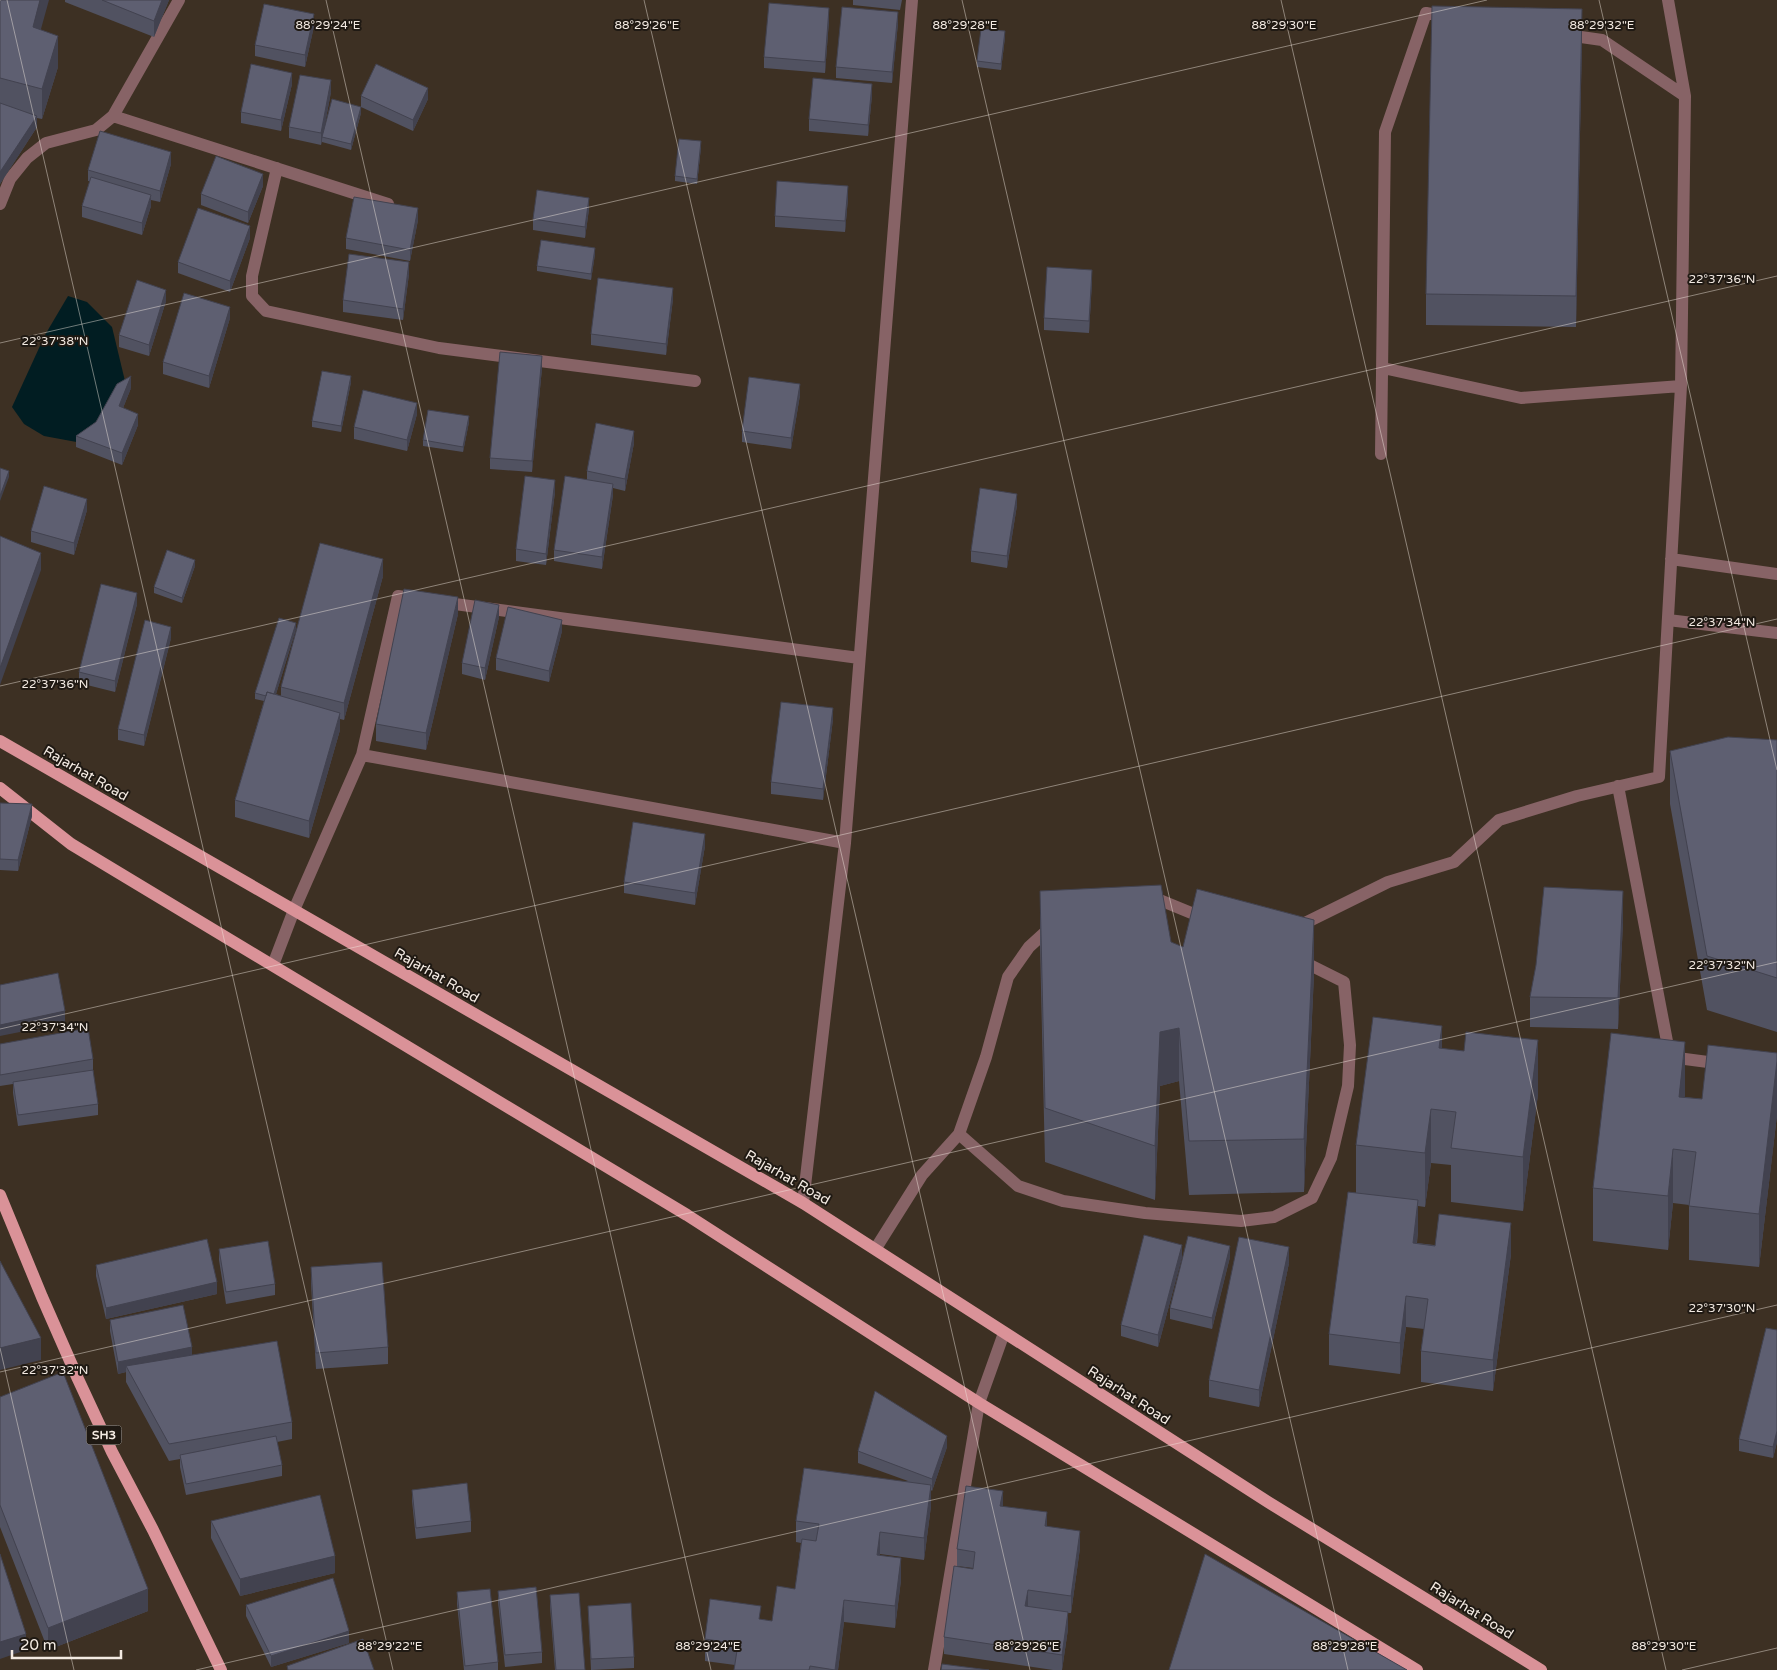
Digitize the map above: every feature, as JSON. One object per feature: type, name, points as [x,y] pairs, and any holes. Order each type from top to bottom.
[{"type":"main road","name":"Rajarhat Road","points":[[0,741],[803,1203],[876,1248],[1004,1333],[1268,1502],[1541,1670]]},
{"type":"main road","points":[[0,788],[71,844],[687,1215],[979,1403],[1417,1670]]},
{"type":"main road","name":"SH3","points":[[0,1195],[78,1379],[112,1452],[153,1530],[221,1670]]},
{"type":"street","points":[[0,204],[10,179],[27,158],[46,143],[96,130],[113,116],[179,0]]},
{"type":"street","points":[[803,1203],[845,843],[912,0]]},
{"type":"street","points":[[1282,934],[1388,882],[1454,862],[1499,820],[1577,796],[1659,776],[1681,386],[1685,96],[1668,0]]},
{"type":"street","points":[[1381,454],[1385,132],[1426,13],[1465,19]]},
{"type":"street","points":[[1553,33],[1602,40],[1685,96]]},
{"type":"street","points":[[113,116],[388,204]]},
{"type":"street","points":[[277,168],[252,276],[252,296],[266,311],[439,348],[695,380]]},
{"type":"street","points":[[1383,368],[1521,398],[1681,386]]},
{"type":"street","points":[[1671,559],[1777,574]]},
{"type":"street","points":[[273,965],[294,910],[362,755],[398,596],[859,658]]},
{"type":"street","points":[[1668,620],[1777,633]]},
{"type":"street","points":[[362,755],[845,843]]},
{"type":"street","points":[[1618,786],[1670,1058],[1738,1066]]},
{"type":"street","points":[[1138,891],[1220,924]]},
{"type":"street","points":[[876,1248],[922,1175],[959,1134],[986,1057],[1008,978],[1029,947],[1064,914]]},
{"type":"street","points":[[959,1134],[1018,1186],[1063,1201],[1145,1213],[1241,1221],[1274,1217],[1312,1198],[1331,1158],[1348,1086],[1350,1046],[1344,982],[1291,956]]},
{"type":"street","points":[[934,1670],[979,1403],[1004,1333]]},
{"type":"water","points":[[68,296],[87,302],[112,327],[125,381],[82,443],[44,436],[24,424],[12,407],[45,335]]},
{"type":"building","points":[[0,0],[40,0],[33,27],[58,36],[42,89],[0,78]]},
{"type":"building","points":[[102,0],[162,0],[154,21]]},
{"type":"building","points":[[769,3],[829,8],[825,62],[764,57]]},
{"type":"building","points":[[264,4],[314,14],[305,55],[255,45]]},
{"type":"building","points":[[1432,6],[1582,9],[1576,296],[1426,294]]},
{"type":"building","points":[[842,7],[898,12],[892,72],[836,67]]},
{"type":"building","points":[[981,29],[1005,31],[1001,64],[977,61]]},
{"type":"building","points":[[251,64],[292,73],[281,120],[241,112]]},
{"type":"building","points":[[376,64],[428,88],[413,120],[361,96]]},
{"type":"building","points":[[300,75],[331,80],[321,133],[289,127]]},
{"type":"building","points":[[813,78],[872,84],[868,125],[809,119]]},
{"type":"building","points":[[332,99],[361,107],[351,144],[322,137]]},
{"type":"building","points":[[0,103],[37,116],[0,172]]},
{"type":"building","points":[[100,131],[171,152],[160,191],[88,170]]},
{"type":"building","points":[[679,139],[701,141],[697,179],[675,176]]},
{"type":"building","points":[[216,156],[263,174],[248,212],[201,194]]},
{"type":"building","points":[[91,177],[151,195],[142,223],[82,206]]},
{"type":"building","points":[[777,181],[848,186],[845,221],[775,216]]},
{"type":"building","points":[[537,190],[589,198],[585,227],[533,219]]},
{"type":"building","points":[[354,197],[418,208],[410,250],[346,238]]},
{"type":"building","points":[[198,208],[250,226],[230,281],[178,262]]},
{"type":"building","points":[[541,240],[595,248],[591,274],[537,266]]},
{"type":"building","points":[[349,254],[409,262],[403,309],[343,300]]},
{"type":"building","points":[[1047,267],[1092,270],[1089,321],[1044,318]]},
{"type":"building","points":[[598,278],[673,288],[666,344],[591,334]]},
{"type":"building","points":[[137,280],[166,290],[149,345],[119,335]]},
{"type":"building","points":[[184,293],[230,307],[209,376],[163,362]]},
{"type":"building","points":[[500,352],[542,356],[532,461],[490,458]]},
{"type":"building","points":[[322,371],[351,376],[341,426],[312,421]]},
{"type":"building","points":[[131,376],[119,406],[138,414],[122,453],[76,436],[96,422],[117,384]]},
{"type":"building","points":[[749,377],[800,384],[791,438],[742,431]]},
{"type":"building","points":[[363,390],[417,403],[407,440],[354,427]]},
{"type":"building","points":[[428,410],[469,416],[463,447],[423,440]]},
{"type":"building","points":[[596,423],[634,431],[625,479],[587,471]]},
{"type":"building","points":[[0,468],[9,471],[0,496]]},
{"type":"building","points":[[525,476],[555,480],[546,554],[516,549]]},
{"type":"building","points":[[565,476],[613,484],[602,557],[554,550]]},
{"type":"building","points":[[44,486],[87,499],[74,543],[31,531]]},
{"type":"building","points":[[980,488],[1017,494],[1007,556],[971,551]]},
{"type":"building","points":[[0,536],[41,553],[0,668]]},
{"type":"building","points":[[320,543],[383,559],[344,703],[281,687]]},
{"type":"building","points":[[167,550],[195,560],[182,598],[154,587]]},
{"type":"building","points":[[101,584],[137,593],[115,681],[79,672]]},
{"type":"building","points":[[404,589],[458,597],[426,733],[376,724]]},
{"type":"building","points":[[475,600],[499,605],[485,668],[462,663]]},
{"type":"building","points":[[508,607],[562,620],[549,671],[496,658]]},
{"type":"building","points":[[279,618],[296,623],[274,694],[267,692],[266,696],[255,693]]},
{"type":"building","points":[[145,620],[171,627],[144,735],[118,729]]},
{"type":"building","points":[[267,692],[340,713],[309,821],[235,800]]},
{"type":"building","points":[[781,702],[833,708],[823,789],[771,782]]},
{"type":"building","points":[[1728,737],[1777,740],[1777,978],[1707,956],[1670,751]]},
{"type":"building","points":[[0,803],[32,804],[18,860],[0,859]]},
{"type":"building","points":[[633,822],[705,834],[695,893],[624,882]]},
{"type":"building","points":[[1161,885],[1171,942],[1183,947],[1197,889],[1314,920],[1304,1139],[1189,1141],[1179,1028],[1160,1032],[1155,1146],[1045,1108],[1040,891]]},
{"type":"building","points":[[1544,887],[1623,891],[1618,998],[1530,997],[1536,965]]},
{"type":"building","points":[[58,973],[65,1011],[0,1025],[0,985]]},
{"type":"building","points":[[1373,1017],[1442,1026],[1439,1048],[1464,1051],[1466,1032],[1538,1040],[1523,1157],[1451,1148],[1456,1112],[1431,1109],[1425,1153],[1356,1145]]},
{"type":"building","points":[[88,1028],[93,1059],[0,1075],[0,1044]]},
{"type":"building","points":[[1611,1033],[1685,1042],[1679,1097],[1702,1099],[1708,1045],[1777,1053],[1759,1214],[1689,1206],[1696,1152],[1673,1149],[1668,1196],[1593,1188]]},
{"type":"building","points":[[93,1070],[98,1104],[18,1115],[13,1082]]},
{"type":"building","points":[[1348,1192],[1418,1200],[1413,1243],[1435,1246],[1439,1214],[1511,1223],[1493,1360],[1421,1351],[1428,1299],[1406,1296],[1400,1343],[1329,1334]]},
{"type":"building","points":[[1144,1235],[1182,1245],[1158,1335],[1121,1325]]},
{"type":"building","points":[[1188,1236],[1230,1246],[1212,1318],[1170,1308]]},
{"type":"building","points":[[1239,1237],[1289,1247],[1259,1390],[1209,1380]]},
{"type":"building","points":[[207,1239],[217,1282],[106,1308],[96,1265]]},
{"type":"building","points":[[268,1241],[275,1284],[226,1292],[219,1249]]},
{"type":"building","points":[[0,1261],[41,1338],[0,1348]]},
{"type":"building","points":[[382,1262],[388,1347],[316,1353],[311,1267]]},
{"type":"building","points":[[183,1305],[192,1347],[118,1362],[110,1320]]},
{"type":"building","points":[[1766,1328],[1777,1330],[1777,1431],[1773,1447],[1739,1439]]},
{"type":"building","points":[[277,1341],[292,1422],[169,1444],[126,1366]]},
{"type":"building","points":[[63,1372],[148,1589],[48,1628],[0,1505],[0,1397]]},
{"type":"building","points":[[875,1391],[947,1436],[932,1479],[858,1451]]},
{"type":"building","points":[[276,1436],[282,1465],[186,1484],[180,1455]]},
{"type":"building","points":[[804,1468],[931,1485],[924,1538],[880,1532],[877,1555],[901,1558],[895,1606],[844,1600],[835,1670],[810,1666],[809,1670],[734,1670],[738,1644],[705,1639],[710,1599],[761,1606],[759,1619],[772,1621],[777,1586],[795,1589],[802,1539],[816,1541],[819,1524],[796,1521]]},
{"type":"building","points":[[467,1483],[471,1521],[416,1528],[412,1490]]},
{"type":"building","points":[[966,1486],[1003,1491],[1000,1506],[1047,1512],[1045,1526],[1080,1531],[1071,1596],[1028,1590],[1025,1606],[1068,1612],[1062,1655],[944,1637],[954,1566],[973,1569],[975,1552],[957,1549]]},
{"type":"building","points":[[320,1495],[335,1556],[240,1579],[211,1521]]},
{"type":"building","points":[[0,1554],[26,1634],[0,1642]]},
{"type":"building","points":[[1205,1554],[1407,1670],[1169,1670]]},
{"type":"building","points":[[333,1578],[349,1631],[271,1656],[246,1605]]},
{"type":"building","points":[[536,1587],[542,1652],[505,1655],[498,1591]]},
{"type":"building","points":[[490,1589],[498,1662],[465,1666],[457,1592]]},
{"type":"building","points":[[579,1593],[585,1670],[556,1670],[550,1595]]},
{"type":"building","points":[[631,1603],[634,1657],[591,1659],[588,1606]]},
{"type":"building","points":[[363,1639],[374,1670],[288,1670],[287,1666]]},
{"type":"building","points":[[942,1664],[989,1670],[941,1670]]}]
